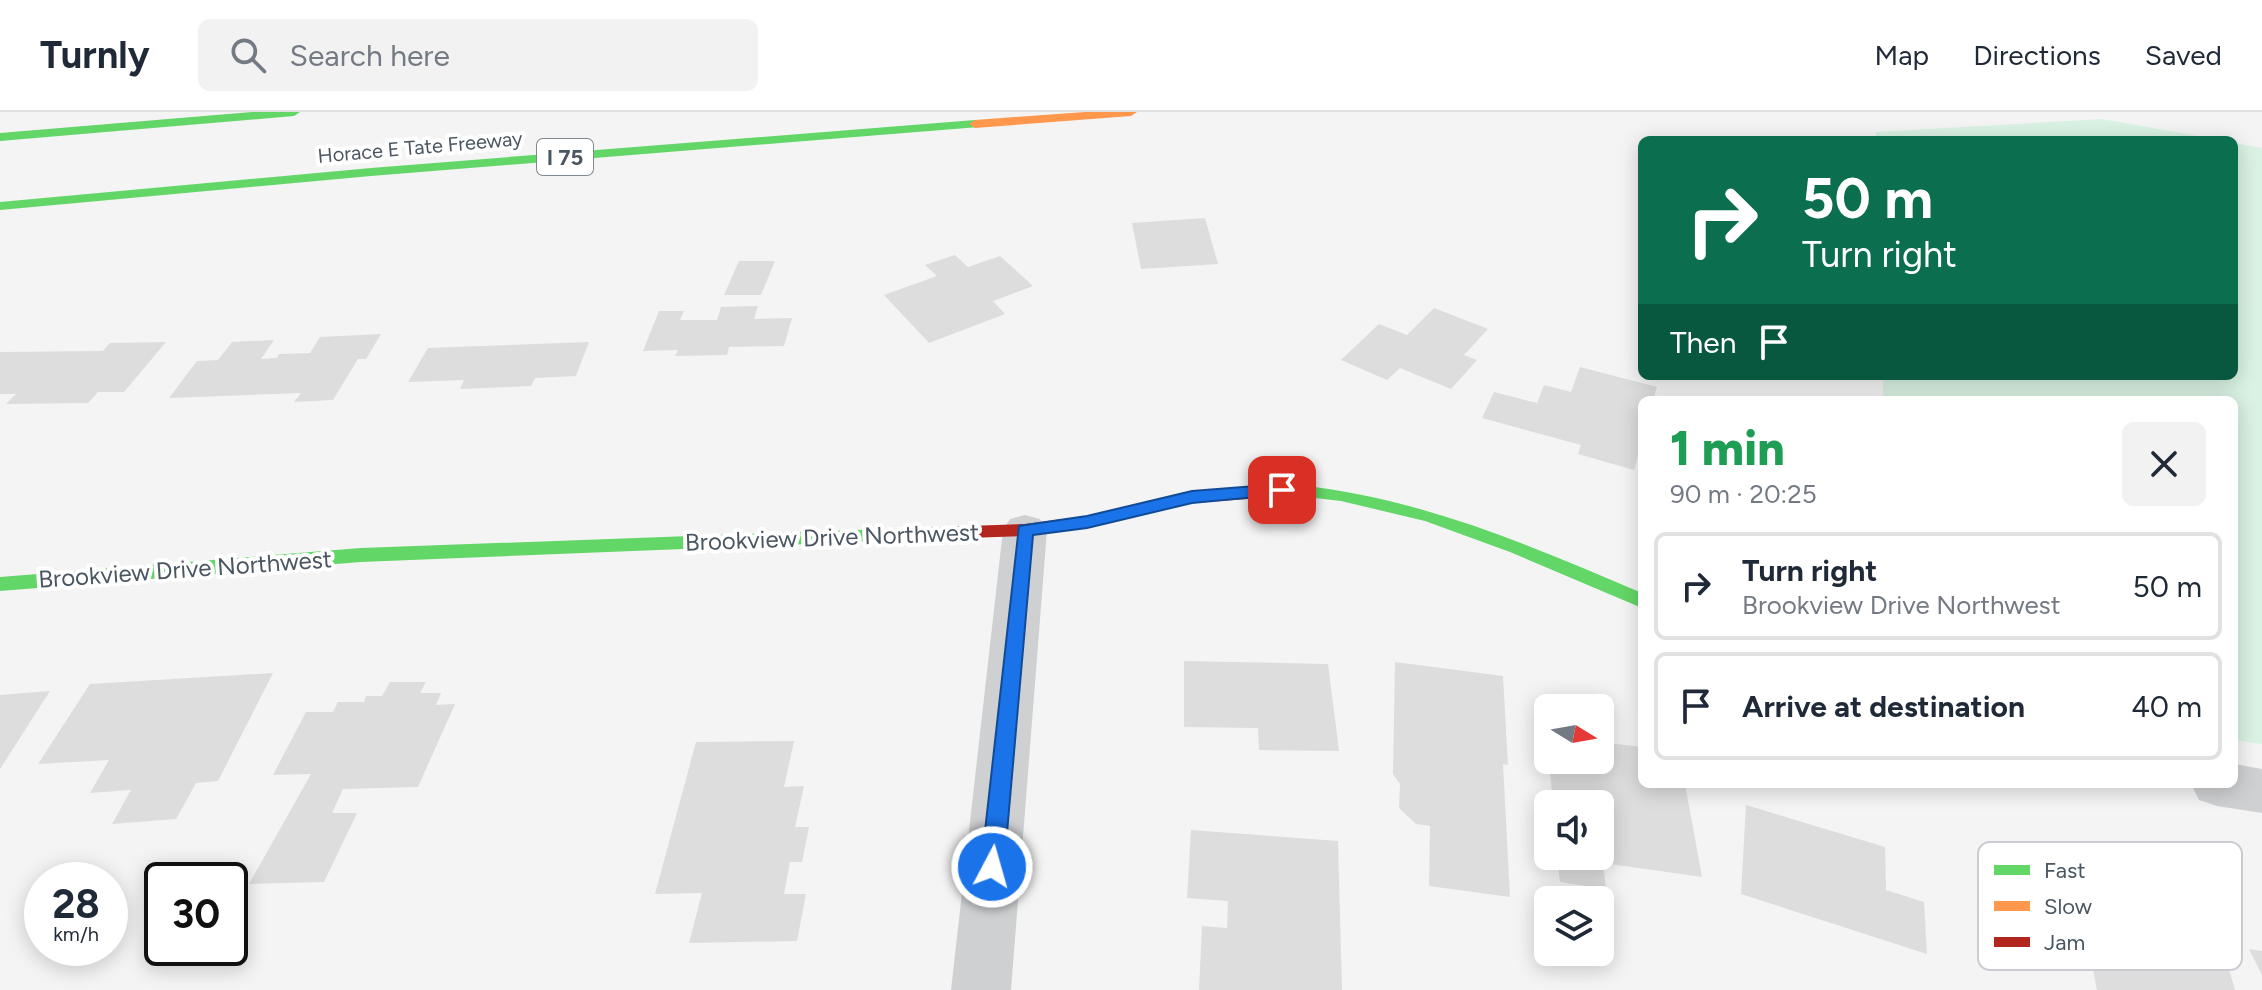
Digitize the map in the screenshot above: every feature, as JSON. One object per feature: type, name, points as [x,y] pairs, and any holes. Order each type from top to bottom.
[{"type":"main road","points":[[0,137],[294,112]]},
{"type":"main road","name":"Horace E Tate Freeway","points":[[0,206],[371,172],[1131,112]]},
{"type":"main road","name":"Brookview Drive Northwest","points":[[0,584],[361,555],[1025,530],[1087,522],[1192,497],[1282,490],[1337,493],[1465,526],[1638,599]]},
{"type":"street","points":[[981,990],[1025,530]]},
{"type":"street","points":[[2238,787],[2262,791]]},
{"type":"green space","points":[[2102,119],[2198,136],[1876,136],[1876,132]]},
{"type":"green space","points":[[2238,144],[2262,148],[2262,744],[2238,741],[2238,396],[1883,396],[1883,380],[2238,380]]},
{"type":"building","points":[[1205,218],[1218,264],[1141,269],[1132,223]]},
{"type":"building","points":[[955,255],[968,267],[1000,256],[1033,286],[993,301],[1005,314],[929,343],[884,295],[937,276],[925,265]]},
{"type":"building","points":[[739,261],[775,261],[761,295],[724,295]]},
{"type":"building","points":[[758,306],[754,319],[792,318],[784,346],[729,347],[727,355],[675,356],[678,350],[643,351],[659,311],[684,311],[680,320],[717,320],[721,307]]},
{"type":"building","points":[[1434,308],[1488,329],[1464,355],[1477,360],[1451,389],[1400,368],[1387,380],[1341,360],[1379,324],[1407,335]]},
{"type":"building","points":[[381,334],[366,359],[358,359],[333,400],[294,402],[301,393],[169,398],[197,361],[218,360],[232,342],[274,340],[261,359],[277,358],[279,354],[310,353],[320,337]]},
{"type":"building","points":[[166,342],[124,392],[98,392],[88,403],[6,404],[16,394],[0,394],[0,352],[103,351],[110,343]]},
{"type":"building","points":[[589,342],[576,376],[535,378],[531,386],[460,389],[464,380],[408,382],[428,348]]},
{"type":"building","points":[[1580,367],[1657,387],[1654,396],[1638,396],[1638,456],[1634,470],[1578,454],[1581,445],[1482,418],[1494,392],[1537,403],[1544,385],[1571,392]]},
{"type":"building","points":[[1184,661],[1328,664],[1339,751],[1259,750],[1258,728],[1184,727]]},
{"type":"building","points":[[1395,662],[1503,676],[1508,765],[1503,764],[1510,897],[1429,886],[1430,826],[1416,824],[1399,808],[1400,784],[1393,774]]},
{"type":"building","points":[[273,673],[218,781],[196,783],[176,819],[112,824],[131,790],[90,793],[109,760],[38,764],[90,684]]},
{"type":"building","points":[[390,682],[426,682],[420,693],[441,693],[436,705],[455,704],[418,787],[343,789],[332,813],[357,813],[324,882],[249,884],[311,774],[273,775],[306,712],[333,712],[338,702],[364,702],[366,696],[382,696]]},
{"type":"building","points":[[50,691],[0,769],[0,695]]},
{"type":"building","points":[[794,741],[784,787],[804,786],[795,827],[809,827],[802,862],[790,862],[784,894],[806,894],[797,941],[689,943],[702,893],[655,894],[696,742]]},
{"type":"building","points":[[1614,744],[1638,747],[1638,788],[1686,788],[1702,877],[1614,865],[1614,790],[1552,790],[1550,774],[1614,774]]},
{"type":"building","points":[[1746,805],[1885,847],[1886,890],[1924,902],[1927,954],[1741,894]]},
{"type":"building","points":[[1191,830],[1338,841],[1342,990],[1199,990],[1202,926],[1227,928],[1228,901],[1187,898]]},
{"type":"building","points":[[1559,870],[1604,870],[1606,886],[1586,886],[1560,882]]},
{"type":"building","points":[[2249,949],[2262,951],[2262,975]]},
{"type":"building","points":[[2093,970],[2229,970],[2235,990],[2097,990]]},
{"type":"traffic: fast","points":[[0,137],[294,112]]},
{"type":"traffic: fast","points":[[0,206],[371,172],[975,124]]},
{"type":"traffic: fast","points":[[1296,491],[1386,504],[1430,516],[1516,547],[1638,599]]},
{"type":"traffic: fast","points":[[0,584],[361,555],[883,535]]},
{"type":"traffic: slow","points":[[975,124],[1131,112]]},
{"type":"traffic: jam","points":[[883,535],[1025,530],[1087,522],[1192,497],[1296,491]]},
{"type":"route","points":[[992,867],[1025,530],[1087,522],[1192,497],[1282,490]]}]
